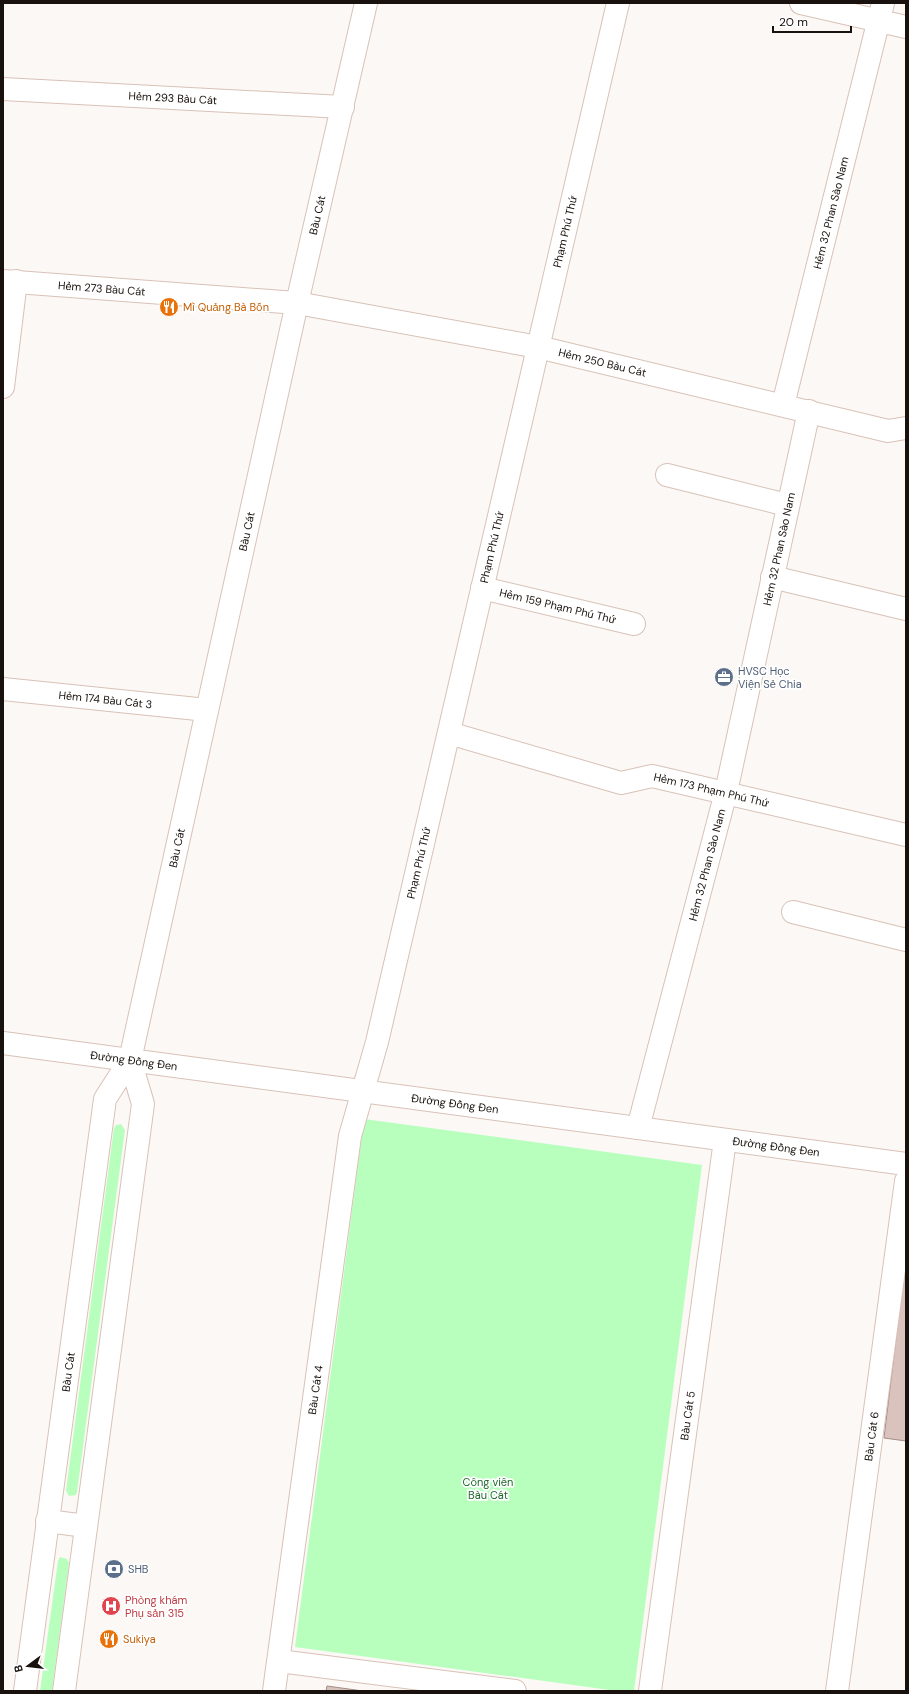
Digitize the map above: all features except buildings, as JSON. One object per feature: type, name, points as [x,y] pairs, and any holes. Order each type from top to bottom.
[{"type":"street","name":"Bàu Cát","points":[[25,1691],[104,1099],[130,1060],[297,303],[366,3]]},
{"type":"street","name":"Phạm Phú Thứ","points":[[363,1091],[377,1042],[618,3]]},
{"type":"street","points":[[801,3],[881,12],[906,27]]},
{"type":"street","name":"Hẻm 32 Phan Sào Nam","points":[[783,405],[881,12]]},
{"type":"street","name":"Hẻm 293 Bàu Cát","points":[[3,89],[342,107]]},
{"type":"street","points":[[3,387],[9,281]]},
{"type":"street","name":"Hẻm 273 Bàu Cát","points":[[9,281],[297,303]]},
{"type":"street","name":"Hẻm 250 Bàu Cát","points":[[297,303],[538,347],[888,431],[906,428]]},
{"type":"street","name":"Hẻm 32 Phan Sào Nam","points":[[638,1128],[726,792],[808,411]]},
{"type":"street","points":[[667,475],[787,505]]},
{"type":"street","points":[[772,577],[906,609]]},
{"type":"street","name":"Hẻm 159 Phạm Phú Thứ","points":[[482,588],[634,624]]},
{"type":"street","name":"Hẻm 174 Bàu Cát 3","points":[[3,689],[208,710]]},
{"type":"street","name":"Hẻm 173 Phạm Phú Thứ","points":[[449,733],[622,783],[652,776],[906,835]]},
{"type":"street","points":[[793,912],[906,940]]},
{"type":"street","name":"Đường Đồng Đen","points":[[3,1043],[906,1164]]},
{"type":"street","name":"Bàu Cát","points":[[64,1691],[143,1104],[130,1060]]},
{"type":"street","name":"Bàu Cát 4","points":[[274,1691],[350,1136],[363,1091]]},
{"type":"street","name":"Bàu Cát 5","points":[[650,1691],[725,1140]]},
{"type":"street","name":"Bàu Cát 6","points":[[838,1691],[906,1181]]},
{"type":"street","points":[[48,1521],[86,1526]]},
{"type":"street","points":[[279,1661],[515,1691]]},
{"type":"green space","name":"Công viên Bàu Cát","points":[[364,1119],[702,1165],[634,1691],[617,1691],[295,1647]]},
{"type":"green space","points":[[121,1124],[125,1130],[77,1492],[76,1495],[69,1496],[66,1491],[114,1128],[116,1125]]},
{"type":"green space","points":[[60,1557],[67,1559],[69,1563],[52,1691],[40,1691],[58,1561]]},
{"type":"place","name":"Mì Quảng Bà Bốn","points":[[169,307]]},
{"type":"place","name":"HVSC Học Viện Sẻ Chia","points":[[724,677]]},
{"type":"place","name":"SHB","points":[[114,1569]]},
{"type":"place","name":"Phòng khám Phụ sản 315","points":[[111,1606]]},
{"type":"place","name":"Sukiya","points":[[109,1639]]}]
